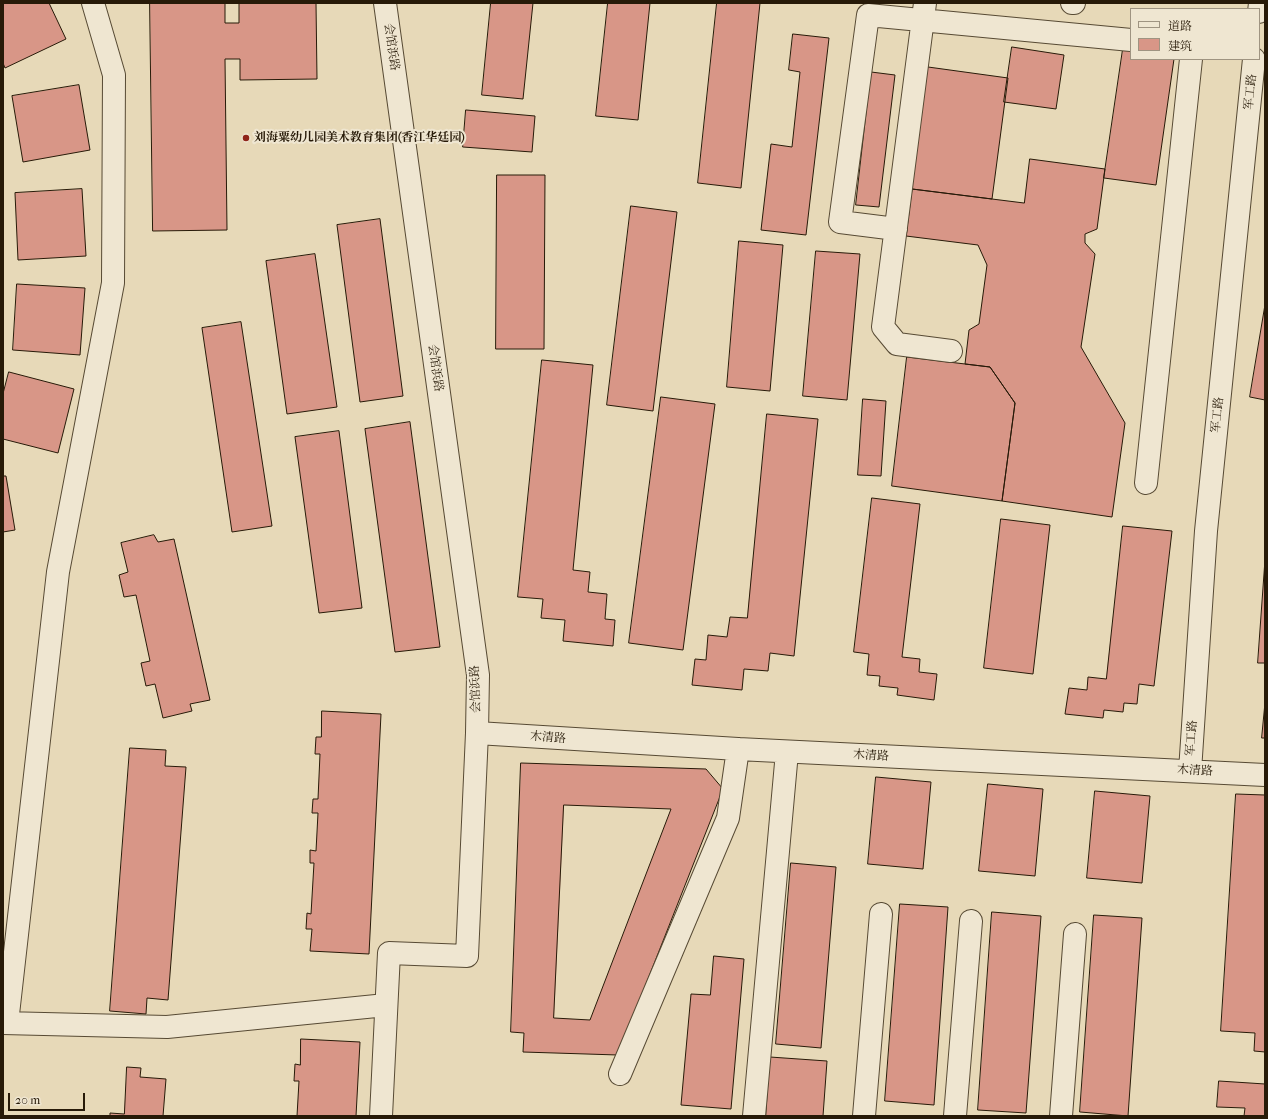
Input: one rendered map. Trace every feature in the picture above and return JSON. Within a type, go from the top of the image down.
[{"type":"street","points":[[93,3],[114,75],[113,283],[58,572],[5,1023],[167,1028],[386,1005],[380,1116]]},
{"type":"street","name":"会馆浜路","points":[[385,3],[478,675],[477,733],[467,956],[389,953],[386,1005]]},
{"type":"street","points":[[924,12],[883,327],[897,344],[951,351]]},
{"type":"street","points":[[896,229],[840,222],[868,15],[924,12],[1130,40]]},
{"type":"street","points":[[1146,483],[1191,60]]},
{"type":"street","name":"军工路","points":[[1190,771],[1206,531],[1254,60]]},
{"type":"street","name":"木清路","points":[[477,733],[787,752],[1265,775]]},
{"type":"street","points":[[620,1074],[728,818],[738,749]]},
{"type":"street","points":[[754,1116],[787,752]]},
{"type":"street","points":[[864,1116],[881,914]]},
{"type":"street","points":[[955,1116],[971,921]]},
{"type":"street","points":[[1061,1116],[1075,934]]},
{"type":"building","points":[[3,3],[49,3],[66,39],[5,68],[3,63]]},
{"type":"building","points":[[150,3],[225,3],[225,23],[239,23],[239,3],[316,3],[317,79],[240,80],[240,59],[225,59],[227,230],[153,231]]},
{"type":"building","points":[[491,3],[533,3],[523,99],[482,95]]},
{"type":"building","points":[[608,3],[650,3],[638,120],[596,116]]},
{"type":"building","points":[[717,3],[760,3],[741,188],[698,183]]},
{"type":"building","points":[[793,34],[829,38],[806,235],[761,230],[771,144],[792,147],[800,72],[789,70]]},
{"type":"building","points":[[1012,47],[1064,55],[1056,109],[1004,102]]},
{"type":"building","points":[[1123,49],[1130,50],[1130,60],[1174,60],[1156,185],[1104,178]]},
{"type":"building","points":[[928,67],[1008,78],[992,199],[912,189]]},
{"type":"building","points":[[871,72],[895,75],[879,207],[856,205]]},
{"type":"building","points":[[79,85],[90,150],[23,162],[12,96]]},
{"type":"building","points":[[466,110],[535,116],[532,152],[463,147]]},
{"type":"building","points":[[1030,159],[1105,169],[1097,229],[1085,234],[1085,243],[1095,254],[1081,347],[1125,423],[1112,517],[1002,501],[1015,403],[990,367],[965,364],[969,330],[979,324],[987,265],[978,245],[906,236],[912,189],[1024,203]]},
{"type":"building","points":[[497,175],[545,175],[544,349],[496,349]]},
{"type":"building","points":[[82,189],[86,256],[18,260],[15,193]]},
{"type":"building","points":[[631,206],[677,212],[653,411],[607,405]]},
{"type":"building","points":[[380,219],[403,396],[360,402],[337,225]]},
{"type":"building","points":[[739,241],[783,245],[770,391],[727,387]]},
{"type":"building","points":[[816,251],[860,254],[847,400],[803,396]]},
{"type":"building","points":[[315,254],[337,407],[287,414],[266,261]]},
{"type":"building","points":[[17,284],[85,288],[80,355],[13,350]]},
{"type":"building","points":[[1265,305],[1265,400],[1250,397]]},
{"type":"building","points":[[241,322],[272,526],[232,532],[202,328]]},
{"type":"building","points":[[907,357],[990,367],[1015,403],[1002,501],[892,486]]},
{"type":"building","points":[[542,360],[593,365],[573,570],[590,572],[588,592],[607,594],[605,619],[615,620],[613,646],[563,641],[565,620],[541,618],[543,599],[518,597]]},
{"type":"building","points":[[9,372],[74,389],[58,453],[3,439],[3,394]]},
{"type":"building","points":[[661,397],[715,404],[683,650],[629,643]]},
{"type":"building","points":[[863,399],[886,401],[881,476],[858,475]]},
{"type":"building","points":[[767,414],[818,419],[794,656],[770,653],[768,671],[744,669],[742,690],[692,685],[695,659],[706,660],[708,635],[727,637],[730,617],[747,618]]},
{"type":"building","points":[[410,422],[440,647],[395,652],[365,429]]},
{"type":"building","points":[[339,431],[362,608],[319,613],[295,437]]},
{"type":"building","points":[[3,476],[6,476],[15,530],[3,532]]},
{"type":"building","points":[[872,498],[920,504],[902,657],[920,659],[919,672],[937,674],[934,700],[897,695],[898,688],[879,686],[880,676],[867,675],[869,654],[854,652]]},
{"type":"building","points":[[1001,519],[1050,525],[1033,674],[984,668]]},
{"type":"building","points":[[1123,526],[1172,531],[1154,686],[1139,684],[1137,704],[1124,703],[1123,712],[1104,710],[1103,718],[1065,714],[1069,688],[1087,690],[1088,677],[1106,679]]},
{"type":"building","points":[[154,535],[158,542],[174,539],[210,700],[190,704],[192,711],[163,718],[155,684],[146,686],[141,663],[150,661],[136,595],[124,597],[119,575],[128,572],[121,543]]},
{"type":"building","points":[[1265,560],[1265,663],[1258,663]]},
{"type":"building","points":[[1265,703],[1265,738],[1262,738]]},
{"type":"building","points":[[322,711],[381,714],[369,954],[310,951],[312,929],[306,929],[307,913],[311,914],[314,863],[310,863],[310,850],[316,851],[318,813],[312,813],[313,799],[318,799],[320,754],[315,754],[316,737],[321,737]]},
{"type":"building","points":[[130,748],[166,750],[165,766],[186,767],[168,1000],[147,998],[146,1014],[110,1011]]},
{"type":"building","points":[[521,763],[706,769],[723,789],[618,1055],[523,1052],[524,1033],[511,1032]],"holes":[[[564,805],[671,809],[590,1020],[554,1018]]]},
{"type":"building","points":[[876,777],[931,782],[923,869],[868,864]]},
{"type":"building","points":[[988,784],[1043,789],[1035,876],[979,871]]},
{"type":"building","points":[[1095,791],[1150,796],[1142,883],[1087,878]]},
{"type":"building","points":[[1236,794],[1265,795],[1265,1052],[1254,1051],[1255,1033],[1221,1031]]},
{"type":"building","points":[[791,863],[836,867],[821,1048],[776,1044]]},
{"type":"building","points":[[900,904],[948,907],[934,1105],[885,1101]]},
{"type":"building","points":[[992,912],[1041,916],[1026,1113],[978,1110]]},
{"type":"building","points":[[1094,915],[1142,918],[1128,1116],[1080,1112]]},
{"type":"building","points":[[714,956],[744,959],[731,1109],[681,1105],[691,994],[710,995]]},
{"type":"building","points":[[301,1039],[360,1042],[356,1116],[297,1116],[299,1081],[294,1081],[295,1064],[300,1065]]},
{"type":"building","points":[[770,1057],[827,1061],[823,1116],[766,1116]]},
{"type":"building","points":[[127,1067],[141,1068],[140,1077],[166,1079],[163,1116],[110,1116],[110,1113],[124,1114]]},
{"type":"building","points":[[1219,1081],[1265,1084],[1265,1116],[1244,1116],[1245,1108],[1217,1107]]},
{"type":"place","name":"刘海粟幼儿园美术教育集团(香江华廷园)","points":[[246,138]]}]
